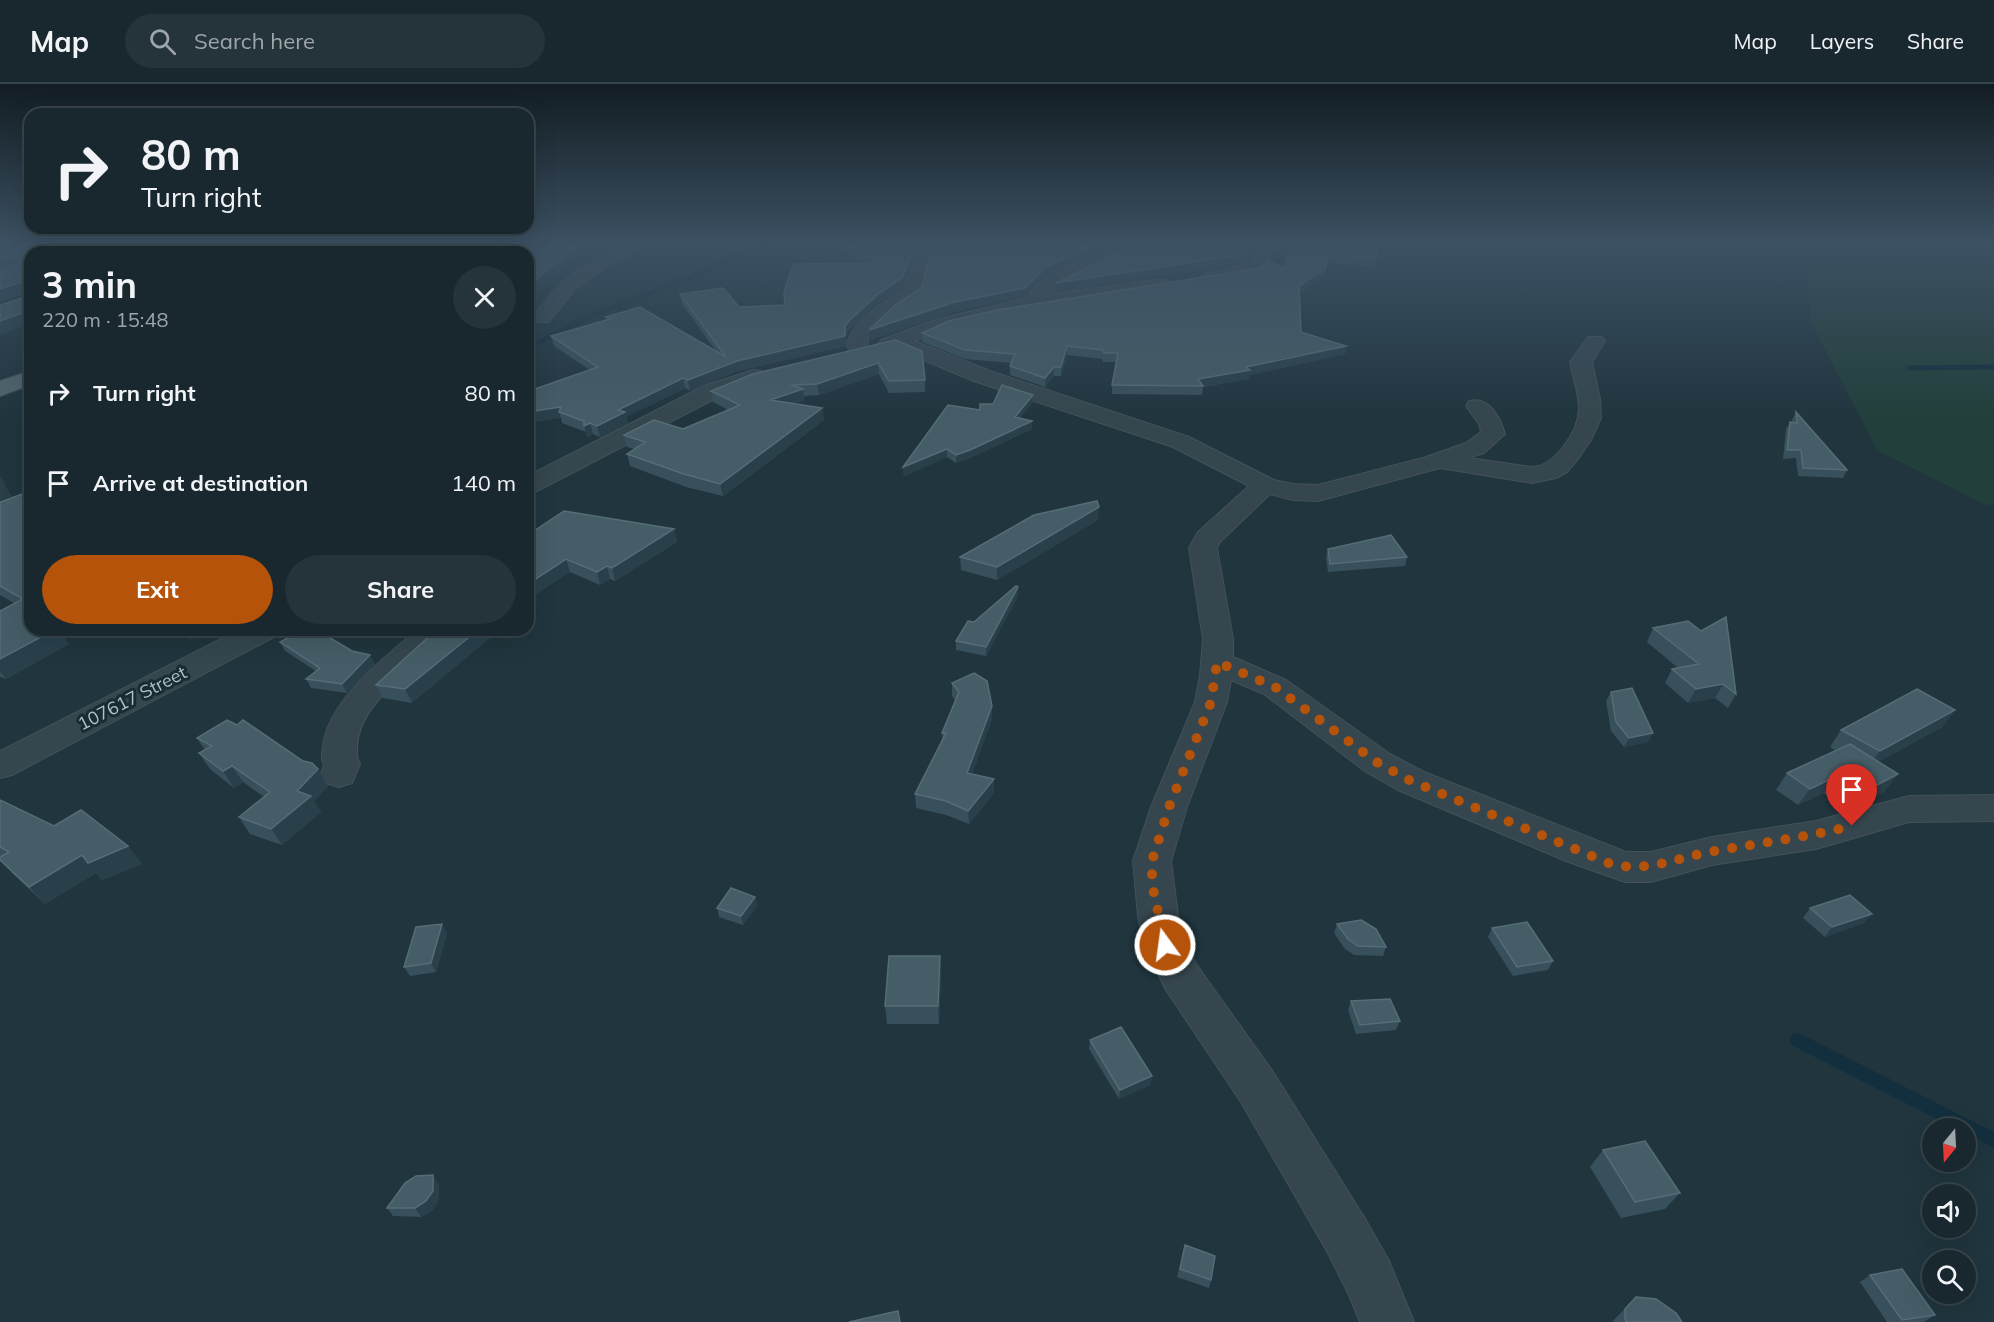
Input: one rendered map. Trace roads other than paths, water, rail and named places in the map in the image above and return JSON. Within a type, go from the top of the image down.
[{"type":"main road","points":[[0,389],[24,379]]},
{"type":"street","points":[[542,318],[555,302]]},
{"type":"street","points":[[860,351],[857,346],[858,336],[898,302]]},
{"type":"street","points":[[839,356],[898,342],[942,324],[1040,302]]},
{"type":"street","points":[[1438,461],[1532,475],[1546,474],[1562,464],[1589,421],[1590,397],[1581,362],[1594,341]]},
{"type":"street","points":[[898,342],[982,375],[1181,442],[1265,485],[1293,492],[1318,493],[1438,461],[1475,448],[1493,434],[1490,423],[1477,406]]},
{"type":"street","points":[[534,483],[712,391],[770,372]]},
{"type":"street","points":[[1265,485],[1208,538],[1203,549],[1218,639],[1217,662],[1211,702],[1169,807],[1152,861],[1154,895],[1165,945],[1181,977],[1257,1087],[1346,1235],[1370,1280],[1387,1322]]},
{"type":"street","name":"107617 Street","points":[[0,766],[251,636]]},
{"type":"street","points":[[339,774],[342,764],[339,760],[341,731],[346,723],[373,685],[428,636]]},
{"type":"street","points":[[1217,662],[1275,687],[1378,763],[1411,781],[1589,855],[1625,867],[1651,867],[1712,851],[1816,835],[1909,809],[1994,808]]},
{"type":"waterway","points":[[534,345],[589,317],[628,302]]},
{"type":"waterway","points":[[1909,368],[1994,367]]},
{"type":"waterway","points":[[1797,1040],[1994,1140]]}]
